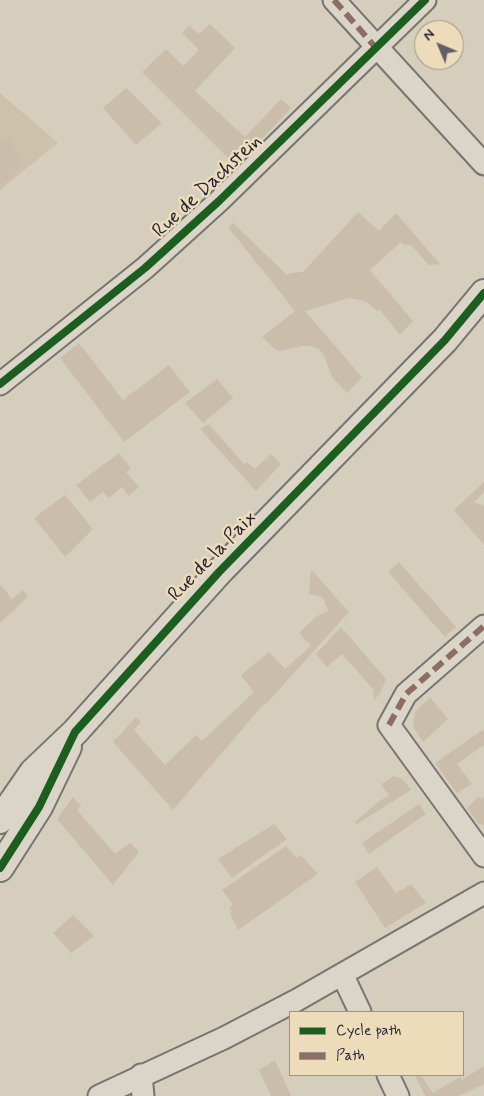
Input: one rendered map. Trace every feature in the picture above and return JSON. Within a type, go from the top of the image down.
[{"type":"street","points":[[334,0],[484,164]]},
{"type":"street","name":"Rue de Dachstein","points":[[0,384],[145,268],[219,201],[425,0]]},
{"type":"street","name":"Rue de la Paix","points":[[0,820],[34,772],[75,732],[219,572],[445,340],[484,293]]},
{"type":"street","points":[[484,626],[406,694],[389,725],[484,856]]},
{"type":"street","name":"Rue de la Paix","points":[[0,868],[39,807],[75,732]]},
{"type":"street","points":[[99,1096],[141,1074],[224,1038],[343,976],[484,893]]},
{"type":"street","points":[[343,976],[360,1011]]},
{"type":"street","points":[[141,1074],[143,1096]]},
{"type":"street","points":[[388,1076],[398,1096]]},
{"type":"shaded area","points":[[210,24],[235,48],[195,91],[245,137],[281,99],[291,108],[236,166],[142,72],[166,49],[183,66],[199,50],[182,33],[189,26],[199,34]]},
{"type":"shaded area","points":[[126,88],[162,123],[136,145],[103,108]]},
{"type":"shaded area","points":[[0,93],[58,143],[0,190]]},
{"type":"shaded area","points":[[8,136],[24,165],[0,185],[0,145]]},
{"type":"shaded area","points":[[358,212],[379,231],[396,213],[440,264],[429,265],[411,245],[404,245],[401,242],[370,270],[413,321],[400,335],[380,310],[377,311],[365,301],[349,298],[305,311],[362,377],[347,393],[332,377],[324,356],[319,349],[311,346],[301,346],[281,351],[275,349],[262,337],[295,311],[228,227],[233,223],[287,275],[303,272]]},
{"type":"shaded area","points":[[79,343],[123,400],[169,365],[190,392],[124,442],[60,358]]},
{"type":"shaded area","points":[[217,379],[233,398],[203,423],[185,403]]},
{"type":"shaded area","points":[[209,424],[244,464],[247,462],[255,469],[271,454],[281,464],[256,491],[200,429]]},
{"type":"shaded area","points":[[119,453],[131,468],[126,472],[139,487],[129,496],[122,487],[109,498],[103,492],[90,502],[76,485]]},
{"type":"shaded area","points":[[484,482],[484,492],[474,502],[484,506],[484,545],[454,510]]},
{"type":"shaded area","points":[[65,495],[93,529],[65,557],[34,518]]},
{"type":"shaded area","points":[[399,562],[456,627],[445,637],[388,572]]},
{"type":"shaded area","points":[[311,569],[349,612],[267,703],[264,704],[173,810],[113,742],[136,717],[141,722],[134,730],[165,765],[196,735],[202,741],[254,692],[241,675],[269,652],[285,669],[311,646],[299,633],[317,616],[328,611],[323,597],[309,594]]},
{"type":"shaded area","points":[[0,584],[12,599],[23,590],[28,597],[0,623]]},
{"type":"shaded area","points":[[341,627],[386,679],[380,694],[374,700],[373,689],[342,654],[327,667],[316,654]]},
{"type":"shaded area","points":[[430,697],[448,719],[423,742],[413,727],[415,712]]},
{"type":"shaded area","points":[[484,729],[484,745],[457,764],[472,784],[457,793],[435,763]]},
{"type":"shaded area","points":[[394,776],[403,779],[411,790],[357,824],[355,822],[379,801],[389,796],[381,784]]},
{"type":"shaded area","points":[[479,796],[481,799],[484,797],[484,825],[478,824],[467,808]]},
{"type":"shaded area","points":[[73,797],[81,806],[77,810],[115,854],[130,843],[139,852],[113,885],[57,819]]},
{"type":"shaded area","points":[[419,804],[426,814],[369,854],[362,843]]},
{"type":"shaded area","points":[[274,824],[287,839],[232,878],[218,859]]},
{"type":"shaded area","points":[[286,846],[297,858],[301,855],[318,874],[238,930],[230,914],[232,912],[229,908],[233,905],[222,890]]},
{"type":"shaded area","points":[[377,867],[396,893],[411,884],[426,903],[385,928],[355,882]]},
{"type":"shaded area","points":[[73,915],[94,936],[71,953],[53,933]]},
{"type":"shaded area","points":[[275,1060],[291,1096],[271,1096],[259,1070]]},
{"type":"shaded area","points":[[484,1066],[484,1084],[459,1096],[425,1096],[415,1076],[422,1076],[433,1093],[460,1077],[462,1080]]},
{"type":"marked path","points":[[334,0],[376,48]]},
{"type":"marked path","points":[[389,725],[406,694],[484,626]]},
{"type":"cycle path","points":[[0,384],[145,268],[219,201],[425,0]]},
{"type":"cycle path","points":[[0,868],[39,807],[75,732],[219,572],[445,340],[484,293]]}]
